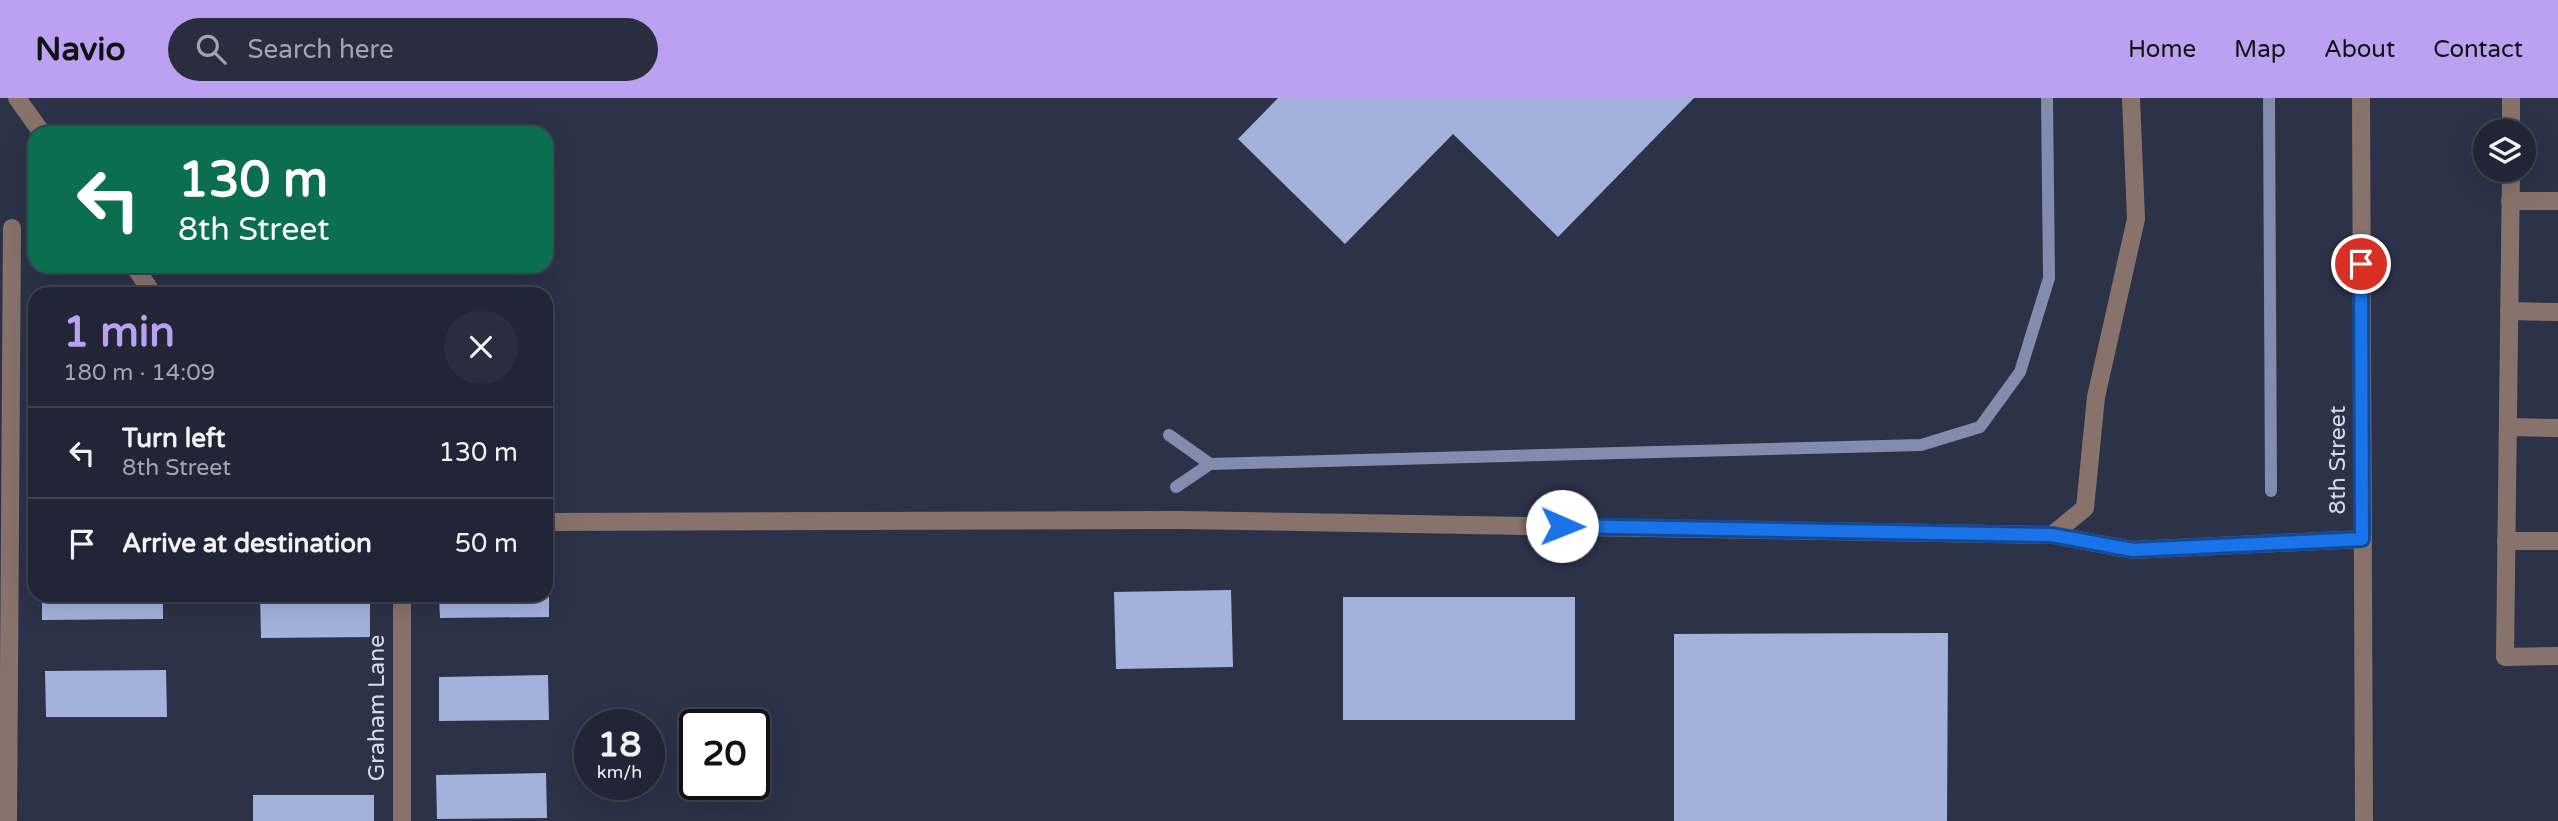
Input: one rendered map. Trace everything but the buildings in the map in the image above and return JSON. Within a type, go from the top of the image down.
[{"type":"street","points":[[17,98],[37,126]]},
{"type":"street","points":[[2052,535],[2085,508],[2096,397],[2136,219],[2131,98]]},
{"type":"street","name":"8th Street","points":[[2361,98],[2364,821]]},
{"type":"street","points":[[2511,98],[2511,119]]},
{"type":"street","points":[[2511,182],[2505,657],[2558,656]]},
{"type":"street","points":[[2510,201],[2558,201]]},
{"type":"street","points":[[8,821],[12,229]]},
{"type":"street","points":[[2509,311],[2558,312]]},
{"type":"street","points":[[2508,427],[2558,428]]},
{"type":"street","points":[[553,522],[1181,520],[2052,535],[2133,550],[2362,539]]},
{"type":"street","points":[[2506,541],[2558,541]]},
{"type":"street","name":"Graham Lane","points":[[401,602],[402,821]]},
{"type":"waterway","points":[[1169,435],[1210,464],[1921,445],[1980,427],[2020,372],[2049,278],[2047,98]]},
{"type":"waterway","points":[[2269,98],[2271,491]]},
{"type":"waterway","points":[[1176,487],[1210,464]]},
{"type":"route","points":[[1562,526],[2052,535],[2133,550],[2362,539],[2361,264]]}]
